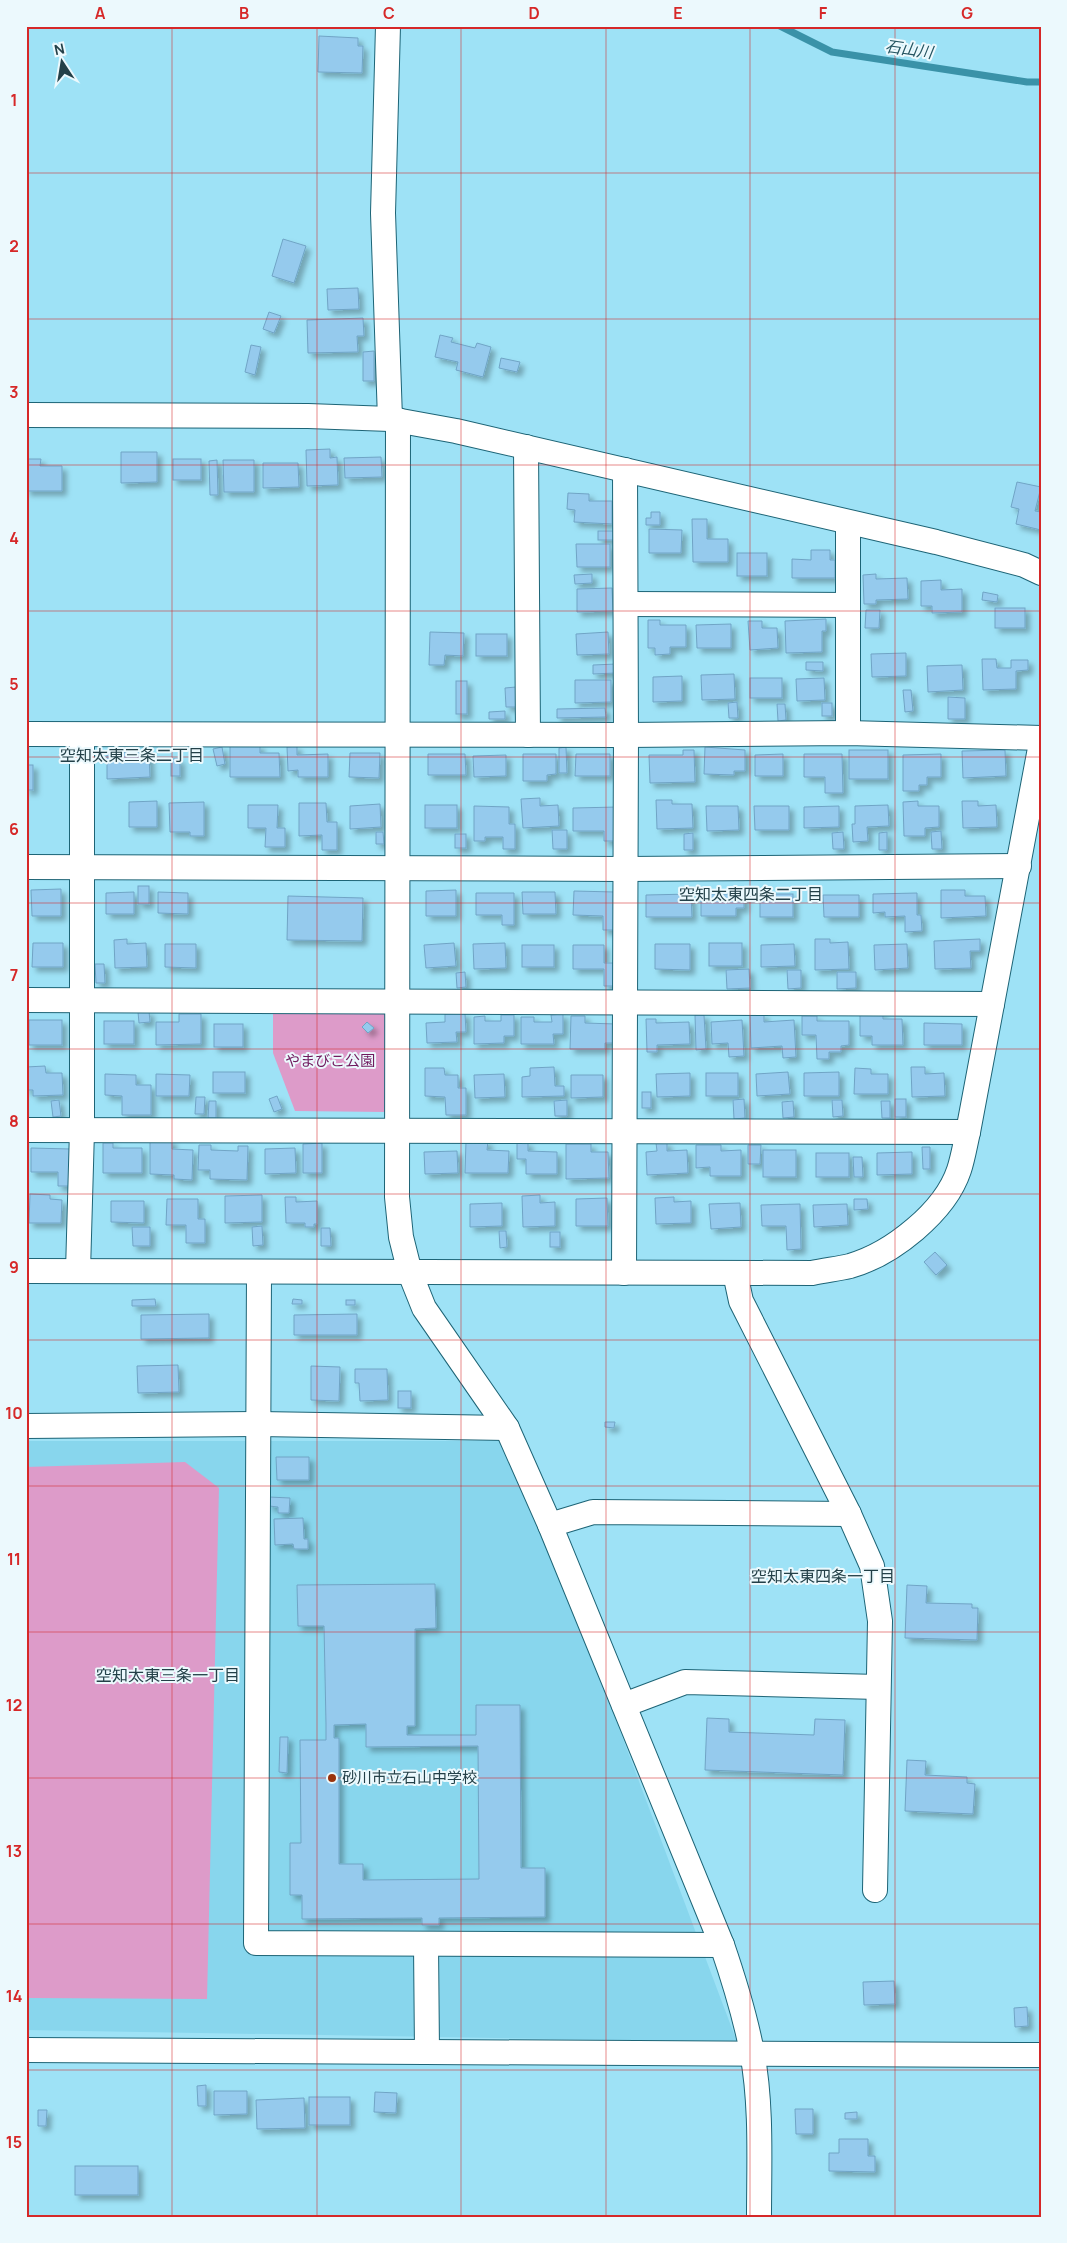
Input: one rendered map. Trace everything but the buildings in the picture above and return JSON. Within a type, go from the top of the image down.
[{"type":"street","points":[[388,26],[383,213],[394,420],[398,735],[397,1196],[401,1237],[410,1273],[424,1308],[507,1428],[550,1525],[722,1945],[738,1992],[752,2054],[759,2116],[759,2217]]},
{"type":"street","points":[[26,415],[308,416],[394,420],[526,447],[936,542],[1024,565],[1041,572]]},
{"type":"street","points":[[526,447],[528,735]]},
{"type":"street","points":[[624,1273],[626,1002],[625,470]]},
{"type":"street","points":[[848,522],[848,733]]},
{"type":"street","points":[[626,604],[848,605]]},
{"type":"street","points":[[26,734],[626,735],[848,733],[1041,738]]},
{"type":"street","points":[[78,1271],[82,1130],[82,735]]},
{"type":"street","points":[[26,1271],[812,1273],[851,1266],[889,1249],[919,1227],[943,1198],[958,1171],[968,1132],[1041,743]]},
{"type":"street","points":[[26,867],[626,869],[1019,866]]},
{"type":"street","points":[[26,1000],[992,1004]]},
{"type":"street","points":[[26,1130],[398,1129],[625,1132],[968,1132]]},
{"type":"street","points":[[259,1272],[256,1943],[722,1945]]},
{"type":"street","points":[[736,1273],[741,1301],[849,1514],[872,1566],[880,1621],[875,1890]]},
{"type":"street","points":[[26,1426],[259,1424],[507,1428]]},
{"type":"street","points":[[550,1525],[593,1512],[849,1514]]},
{"type":"street","points":[[624,1705],[685,1682],[878,1687]]},
{"type":"street","points":[[426,1944],[427,2052]]},
{"type":"street","points":[[26,2050],[1041,2055]]},
{"type":"shaded area","name":"砂川市立石山中学校","points":[[26,1441],[503,1441],[543,1526],[737,2042],[26,2030]]},
{"type":"green space","name":"やまびこ公園","points":[[273,1010],[387,1011],[386,1112],[295,1111],[273,1053]]},
{"type":"green space","points":[[185,1462],[219,1488],[207,1999],[26,1998],[26,1467]]},
{"type":"waterway","name":"石山川","points":[[780,26],[832,52],[1027,82],[1041,82]]},
{"type":"place","name":"砂川市立石山中学校","points":[[332,1778]]},
{"type":"district","name":"空知太東三条二丁目","points":[[132,755]]},
{"type":"district","name":"空知太東四条二丁目","points":[[751,894]]},
{"type":"district","name":"空知太東四条一丁目","points":[[823,1576]]},
{"type":"district","name":"空知太東三条一丁目","points":[[168,1675]]}]
